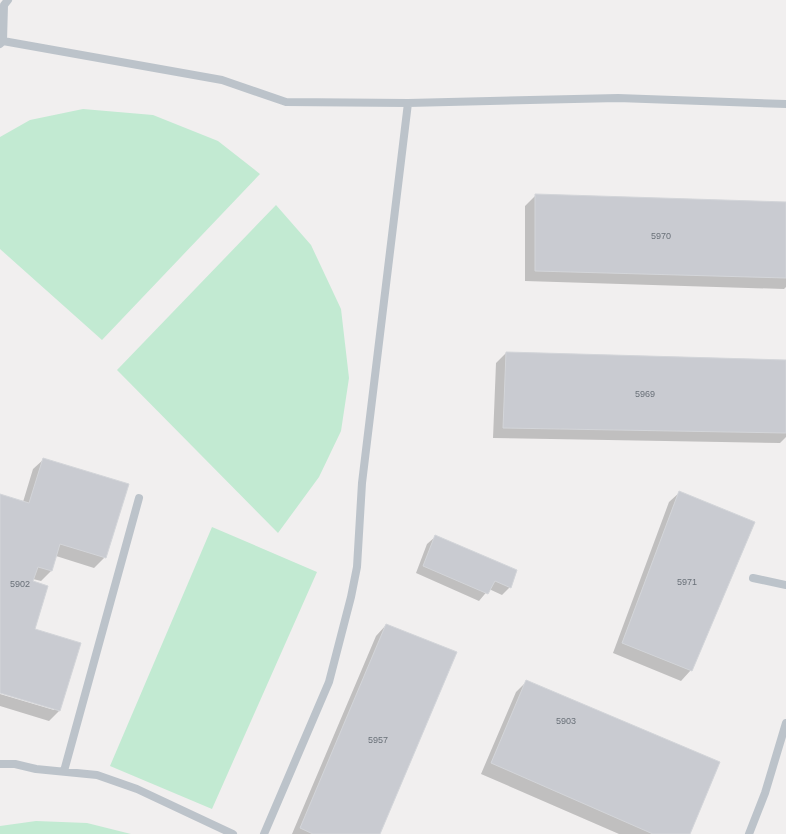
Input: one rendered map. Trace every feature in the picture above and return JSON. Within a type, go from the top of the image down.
[{"type":"lane","points":[[8,0],[4,4],[1,42],[222,80],[286,102],[408,103],[618,98],[786,104]]},
{"type":"lane","points":[[264,834],[329,682],[356,574],[362,483],[408,103]]},
{"type":"lane","points":[[64,771],[139,498]]},
{"type":"lane","points":[[753,578],[786,586]]},
{"type":"lane","points":[[749,834],[765,793],[786,723]]},
{"type":"lane","points":[[0,764],[15,764],[36,769],[97,775],[137,789],[233,834]]},
{"type":"green space","points":[[83,109],[153,115],[218,141],[260,174],[102,340],[0,249],[0,137],[30,120]]},
{"type":"green space","points":[[276,205],[311,245],[341,309],[349,378],[341,431],[319,477],[278,533],[117,370]]},
{"type":"green space","points":[[212,527],[317,572],[212,809],[110,766]]},
{"type":"green space","points":[[36,821],[87,823],[131,834],[0,834],[0,826]]},
{"type":"building","points":[[535,194],[786,202],[786,278],[535,271]]},
{"type":"building","points":[[506,352],[786,360],[786,433],[503,428]]},
{"type":"building","points":[[43,458],[129,484],[106,558],[60,544],[52,571],[38,567],[33,581],[48,586],[35,629],[81,643],[60,711],[0,693],[0,494],[29,503]]},
{"type":"building","points":[[679,491],[755,522],[692,671],[622,643]]},
{"type":"building","points":[[435,535],[517,570],[511,588],[495,581],[488,594],[423,566]]},
{"type":"building","points":[[386,624],[457,652],[380,834],[313,834],[300,828]]},
{"type":"building","points":[[526,680],[720,762],[690,834],[653,834],[491,763]]}]
